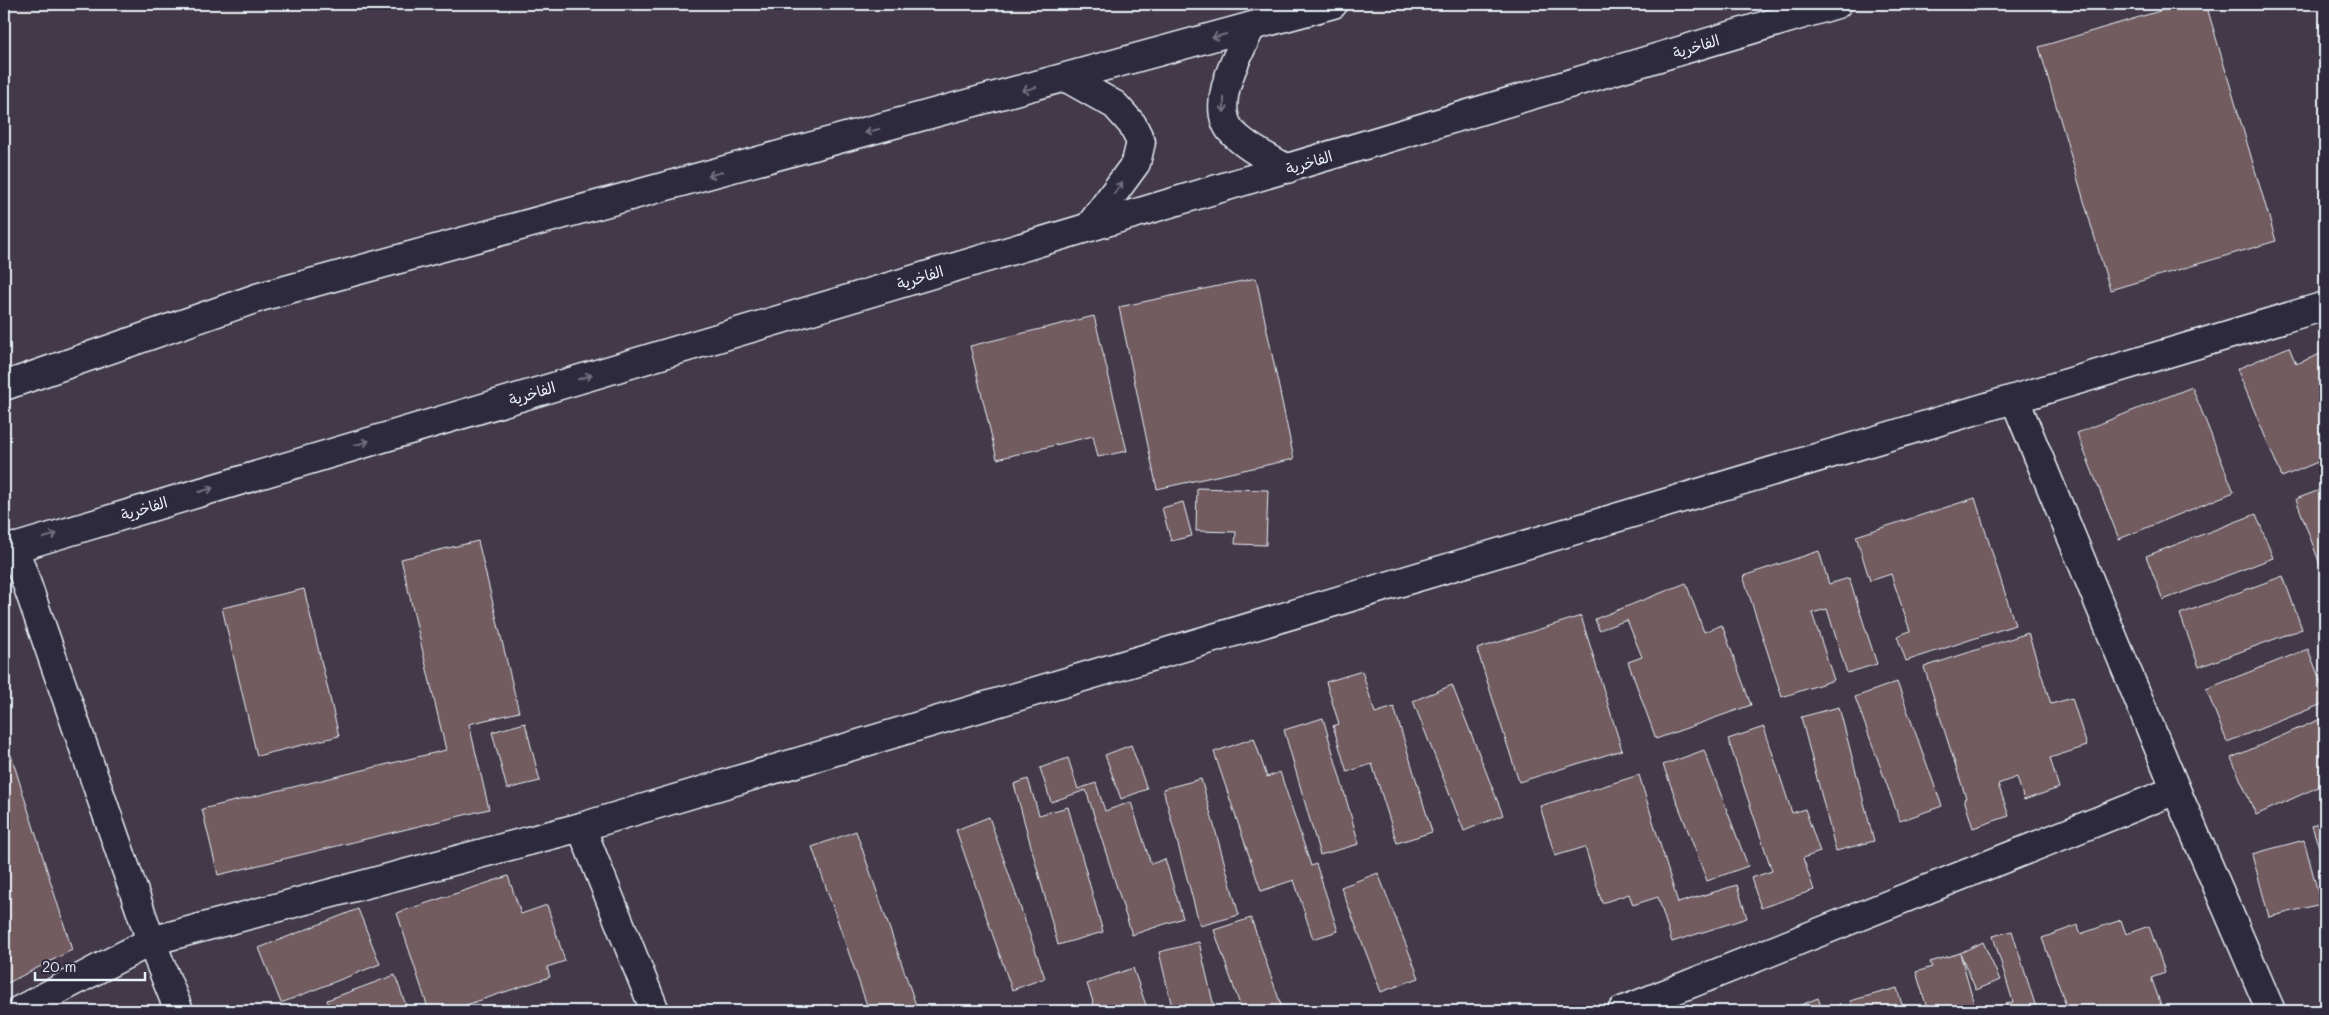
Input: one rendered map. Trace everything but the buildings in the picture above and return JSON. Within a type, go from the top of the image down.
[{"type":"street","points":[[4,386],[260,297],[1333,4]]},
{"type":"street","name":"الفاخرية","points":[[9,549],[1837,4]]},
{"type":"street","points":[[1251,27],[1231,72],[1225,92],[1223,103],[1225,118],[1231,131],[1246,144],[1287,169]]},
{"type":"street","points":[[1067,78],[1115,105],[1132,124],[1141,142],[1136,163],[1089,227]]},
{"type":"street","points":[[18,1011],[151,941],[581,827],[2325,306]]},
{"type":"street","points":[[2015,400],[2176,790],[2271,1011]]},
{"type":"street","points":[[9,549],[151,941],[179,1011]]},
{"type":"street","points":[[1622,1011],[2176,790]]},
{"type":"street","points":[[581,827],[655,1011]]}]
